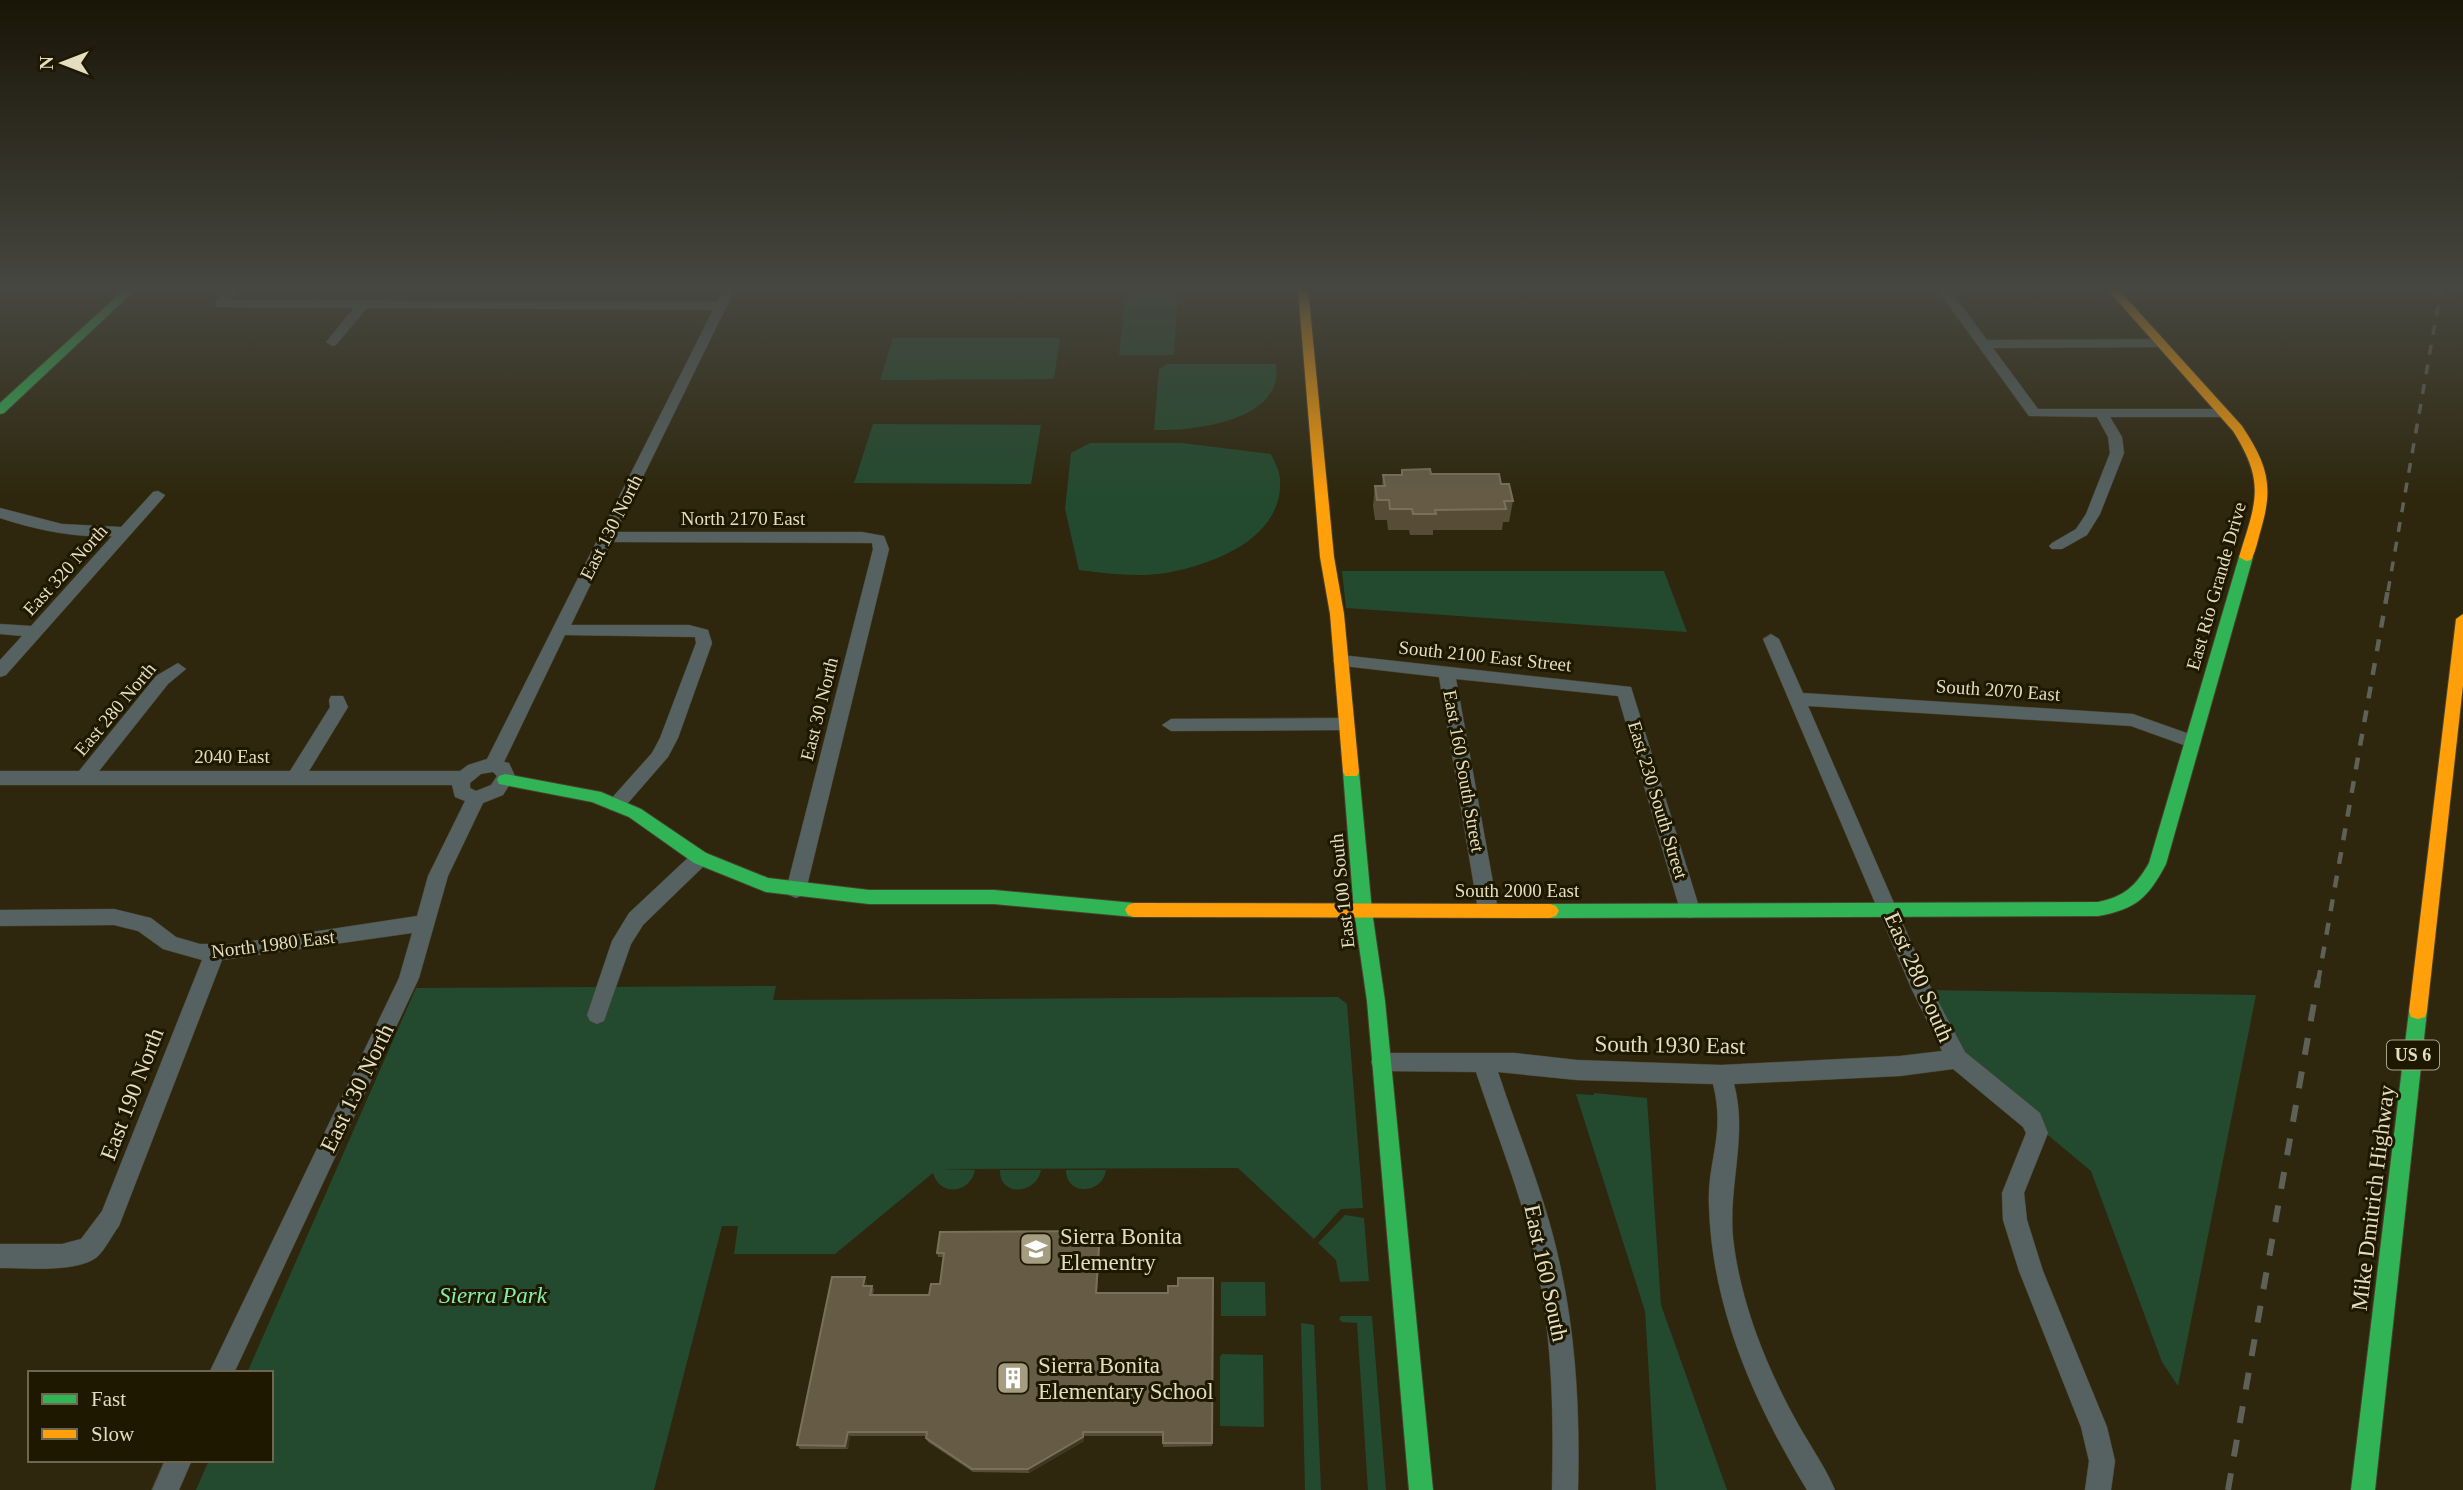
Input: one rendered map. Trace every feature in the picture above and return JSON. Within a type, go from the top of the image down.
[{"type":"main road","points":[[0,410],[56,359]]},
{"type":"main road","name":"East 100 South","points":[[1309,359],[1327,556],[1337,614],[1363,911],[1382,1062],[1421,1490]]},
{"type":"main road","name":"East Rio Grande Drive","points":[[2140,897],[2157,864],[2265,492],[2262,472],[2254,450],[2175,359]]},
{"type":"main road","name":"Mike Dmitrich Highway","points":[[2363,1490],[2463,619]]},
{"type":"main road","name":"South 2000 East","points":[[505,780],[566,789],[616,805],[635,813],[700,858],[766,885],[796,890],[893,897],[994,897],[1123,910],[1363,911],[2098,909],[2124,904],[2140,897]]},
{"type":"street","name":"East 130 North","points":[[493,765],[695,359]]},
{"type":"street","points":[[1994,359],[2034,413],[2224,413]]},
{"type":"street","points":[[2057,546],[2074,539],[2082,532],[2093,513],[2117,453],[2115,437],[2101,413]]},
{"type":"street","name":"East 320 North","points":[[0,671],[158,495]]},
{"type":"street","points":[[0,513],[47,528],[70,532],[126,531]]},
{"type":"street","name":"North 2170 East","points":[[606,537],[862,537],[879,540]]},
{"type":"street","name":"East 30 North","points":[[796,890],[881,549],[879,540]]},
{"type":"street","points":[[0,629],[36,632]]},
{"type":"street","points":[[559,630],[689,629],[702,634],[704,643],[669,738],[651,767],[616,805]]},
{"type":"street","name":"East 280 South","points":[[1771,639],[1922,990],[1957,1059],[2032,1121],[2037,1133],[2013,1193],[2015,1220],[2031,1271],[2094,1427],[2102,1461],[2098,1490]]},
{"type":"street","name":"South 2100 East Street","points":[[1341,661],[1625,691]]},
{"type":"street","name":"East 280 North","points":[[84,778],[162,680],[178,669]]},
{"type":"street","name":"East 160 South Street","points":[[1447,673],[1488,910]]},
{"type":"street","name":"East 230 South Street","points":[[1625,691],[1690,910]]},
{"type":"street","points":[[296,777],[339,706],[337,699]]},
{"type":"street","name":"South 2070 East","points":[[1798,699],[2133,720],[2192,742]]},
{"type":"street","points":[[1171,725],[1345,724]]},
{"type":"street","points":[[493,765],[506,771],[505,780],[497,790],[476,798],[461,792],[464,778],[480,767],[493,765]]},
{"type":"street","name":"2040 East","points":[[0,778],[464,778]]},
{"type":"street","name":"East 130 North","points":[[222,1371],[409,978],[438,876],[476,798]]},
{"type":"street","points":[[597,1015],[622,941],[636,919],[700,858]]},
{"type":"street","name":"North 1980 East","points":[[0,918],[114,917],[144,924],[170,943],[200,953],[233,953],[426,923]]},
{"type":"street","name":"East 190 North","points":[[0,1256],[62,1256],[88,1249],[111,1219],[215,953]]},
{"type":"street","name":"South 1930 East","points":[[1382,1062],[1484,1063],[1651,1074],[1721,1074],[1886,1067],[1957,1059]]},
{"type":"street","name":"East 160 South","points":[[1484,1063],[1524,1175],[1552,1282],[1567,1410],[1565,1490]]},
{"type":"street","points":[[1721,1074],[1730,1105],[1730,1131],[1720,1201],[1726,1264],[1734,1299],[1744,1335],[1773,1402],[1822,1490]]},
{"type":"street","points":[[165,1490],[178,1462]]},
{"type":"green space","points":[[887,359],[1057,359],[1054,379],[880,380]]},
{"type":"green space","points":[[1168,364],[1276,364],[1275,383],[1266,398],[1252,410],[1233,419],[1213,425],[1154,430],[1159,369]]},
{"type":"green space","points":[[873,424],[1041,425],[1031,484],[854,483]]},
{"type":"green space","points":[[1090,443],[1182,443],[1271,454],[1280,476],[1278,499],[1271,516],[1260,531],[1245,544],[1208,562],[1148,575],[1079,570],[1065,509],[1071,453]]},
{"type":"green space","points":[[1342,571],[1664,571],[1687,632],[1346,608]]},
{"type":"green space","name":"Sierra Park","points":[[776,986],[773,1000],[1338,997],[1347,1004],[1363,1208],[1341,1209],[1314,1239],[1238,1168],[939,1169],[975,1170],[967,1184],[955,1190],[942,1186],[933,1173],[835,1254],[734,1254],[738,1226],[722,1226],[654,1490],[196,1490],[208,1462],[273,1462],[273,1371],[248,1371],[416,988]]},
{"type":"green space","points":[[1922,990],[2256,995],[2178,1386],[2162,1362],[2091,1171],[1957,1059]]},
{"type":"green space","points":[[1576,1094],[1647,1098],[1661,1305],[1727,1490],[1656,1490],[1645,1311]]},
{"type":"green space","points":[[1000,1170],[1041,1170],[1033,1184],[1019,1190],[1005,1185]]},
{"type":"green space","points":[[1066,1170],[1106,1170],[1098,1184],[1085,1189],[1072,1185]]},
{"type":"green space","points":[[1345,1215],[1364,1218],[1369,1281],[1340,1282],[1336,1260],[1318,1243]]},
{"type":"green space","points":[[1221,1282],[1265,1282],[1266,1316],[1221,1316]]},
{"type":"green space","points":[[1341,1316],[1372,1316],[1386,1490],[1368,1490],[1357,1323],[1342,1322],[1339,1319]]},
{"type":"green space","points":[[1301,1323],[1314,1325],[1321,1490],[1305,1490]]},
{"type":"green space","points":[[1222,1354],[1263,1355],[1264,1427],[1220,1426]]},
{"type":"building","points":[[1430,469],[1431,474],[1499,474],[1501,484],[1509,484],[1513,501],[1504,501],[1506,509],[1435,510],[1436,514],[1413,514],[1412,509],[1390,509],[1389,500],[1377,500],[1375,486],[1385,486],[1383,475],[1402,475],[1402,470]]},
{"type":"building","name":"Sierra Bonita Elementary School","points":[[1100,1231],[1096,1293],[1168,1293],[1168,1286],[1178,1286],[1178,1278],[1213,1278],[1212,1443],[1163,1443],[1163,1432],[1083,1432],[1083,1437],[1028,1469],[972,1469],[926,1438],[927,1432],[848,1432],[845,1446],[797,1445],[832,1277],[865,1277],[863,1286],[872,1286],[870,1295],[929,1295],[931,1284],[940,1284],[944,1253],[937,1253],[940,1232]]},
{"type":"railway","points":[[2388,591],[2429,359]]},
{"type":"railway","points":[[2318,982],[2388,589]]},
{"type":"railway","points":[[2228,1490],[2318,980]]},
{"type":"traffic: fast","points":[[0,410],[56,359]]},
{"type":"traffic: fast","points":[[1550,911],[2098,909],[2128,900],[2141,890],[2157,864],[2246,557]]},
{"type":"traffic: fast","points":[[1351,772],[1363,911],[1376,1001],[1421,1490]]},
{"type":"traffic: fast","points":[[505,780],[595,796],[635,813],[700,858],[766,885],[869,897],[994,897],[1134,910]]},
{"type":"traffic: fast","points":[[2363,1490],[2418,1011]]},
{"type":"traffic: slow","points":[[1309,359],[1327,557],[1337,614],[1351,772]]},
{"type":"traffic: slow","points":[[2175,359],[2238,429],[2258,464],[2263,491],[2246,557]]},
{"type":"traffic: slow","points":[[2418,1011],[2463,619]]},
{"type":"traffic: slow","points":[[1134,910],[1550,911]]},
{"type":"place","name":"Sierra Bonita Elementry","points":[[1036,1249]]},
{"type":"place","name":"Sierra Bonita Elementary School","points":[[1013,1378]]}]
